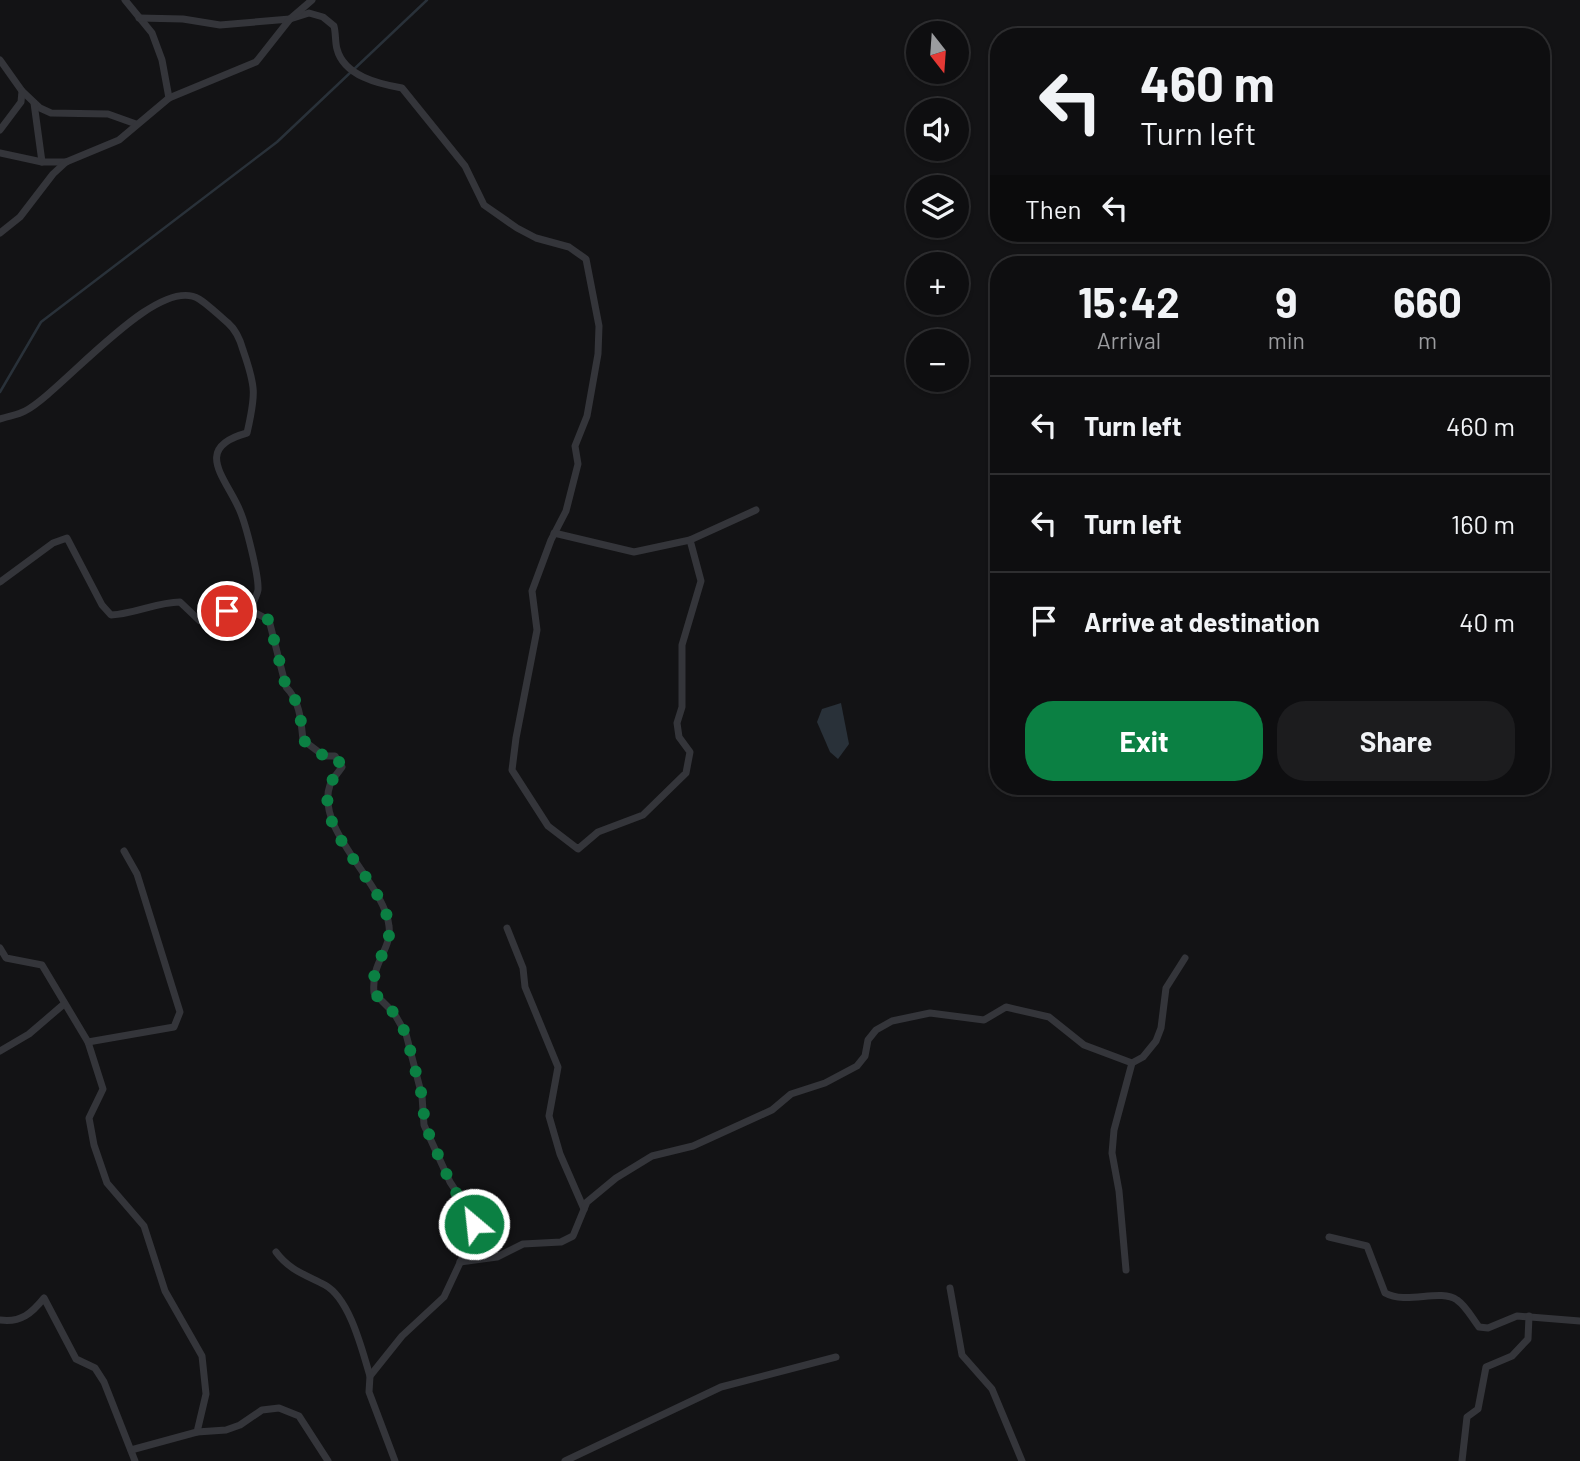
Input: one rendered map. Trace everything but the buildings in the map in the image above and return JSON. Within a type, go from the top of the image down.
[{"type":"street","points":[[125,0],[152,33],[162,60],[169,98]]},
{"type":"street","points":[[0,233],[20,217],[53,174],[66,162],[119,140],[169,98],[256,62],[290,19],[312,0]]},
{"type":"street","points":[[139,18],[183,19],[220,25],[290,19],[309,13],[323,17],[334,26],[337,50],[353,70],[382,85],[402,88],[410,96],[419,112],[465,166],[484,205],[517,229],[536,238],[569,247],[586,259],[599,326],[598,354],[587,416],[575,446],[576,472],[566,511],[554,533],[532,590],[537,630],[512,770],[548,826],[578,849],[598,832],[643,815],[686,773],[689,766],[690,752],[679,737],[677,723],[682,707],[682,645],[701,581],[690,540]]},
{"type":"street","points":[[0,60],[22,91],[51,113],[108,114],[136,124]]},
{"type":"street","points":[[0,130],[21,102],[22,91]]},
{"type":"street","points":[[34,102],[42,162]]},
{"type":"street","points":[[0,153],[42,162],[66,162]]},
{"type":"street","points":[[0,419],[25,411],[139,312],[181,297],[198,298],[233,327],[254,377],[255,395],[247,433],[225,440],[218,451],[216,471],[240,511],[253,554],[258,590],[250,610]]},
{"type":"street","points":[[554,533],[634,552],[690,540],[756,510]]},
{"type":"street","points":[[0,582],[53,542],[67,538],[102,605],[111,615],[133,614],[164,602],[180,602],[200,621],[216,613],[250,610],[269,620],[286,687],[293,694],[299,709],[303,740],[324,756],[335,755],[342,767],[329,791],[333,822],[370,883],[389,925],[387,944],[375,966],[374,993],[394,1013],[406,1034],[422,1096],[425,1125],[450,1182],[474,1224],[473,1235],[444,1297],[402,1336],[370,1376]]},
{"type":"street","points":[[88,1042],[174,1027],[180,1012],[137,874],[124,851]]},
{"type":"street","points":[[507,928],[523,968],[525,987],[558,1066],[549,1116],[560,1154],[584,1209]]},
{"type":"street","points":[[0,948],[6,958],[42,965],[88,1042],[103,1088],[89,1118],[94,1145],[107,1183],[144,1226],[165,1291],[202,1356],[206,1394],[197,1432]]},
{"type":"street","points":[[1126,1270],[1119,1191],[1112,1153],[1114,1130],[1132,1063],[1143,1057],[1156,1041],[1161,1028],[1166,988],[1185,958]]},
{"type":"street","points":[[0,1051],[29,1034],[64,1004]]},
{"type":"street","points":[[460,1262],[497,1257],[523,1244],[561,1242],[573,1236],[584,1209],[616,1178],[652,1156],[694,1146],[772,1110],[792,1094],[825,1083],[857,1066],[865,1056],[868,1040],[876,1030],[892,1021],[930,1013],[984,1020],[1006,1007],[1014,1007],[1049,1017],[1084,1045],[1132,1063]]},
{"type":"street","points":[[1329,1237],[1367,1246],[1373,1257],[1378,1281],[1385,1293],[1393,1297],[1442,1295],[1456,1298],[1479,1326],[1488,1328],[1517,1316],[1580,1321]]},
{"type":"street","points":[[276,1252],[285,1265],[327,1286],[356,1325],[370,1376],[369,1392],[395,1461]]},
{"type":"street","points":[[950,1288],[962,1354],[992,1390],[1022,1461]]},
{"type":"street","points":[[0,1320],[11,1321],[31,1315],[44,1298],[76,1359],[95,1368],[104,1382],[135,1461]]},
{"type":"street","points":[[1462,1461],[1467,1417],[1478,1409],[1486,1367],[1511,1356],[1528,1339],[1529,1316]]},
{"type":"street","points":[[565,1461],[721,1387],[836,1357]]},
{"type":"street","points":[[131,1450],[197,1432],[226,1430],[240,1425],[262,1410],[279,1408],[299,1416],[328,1461]]},
{"type":"shaded area","points":[[841,703],[849,744],[838,759],[830,752],[817,722],[822,709]]},
{"type":"waterway","points":[[0,392],[41,322],[277,142],[427,0]]},
{"type":"route","points":[[227,611],[250,610],[269,620],[286,687],[293,694],[299,709],[303,740],[324,756],[335,755],[342,767],[330,784],[328,799],[333,822],[342,841],[370,883],[389,925],[387,944],[375,966],[374,993],[394,1013],[406,1034],[422,1096],[425,1125],[450,1182],[471,1214],[474,1224]]}]
